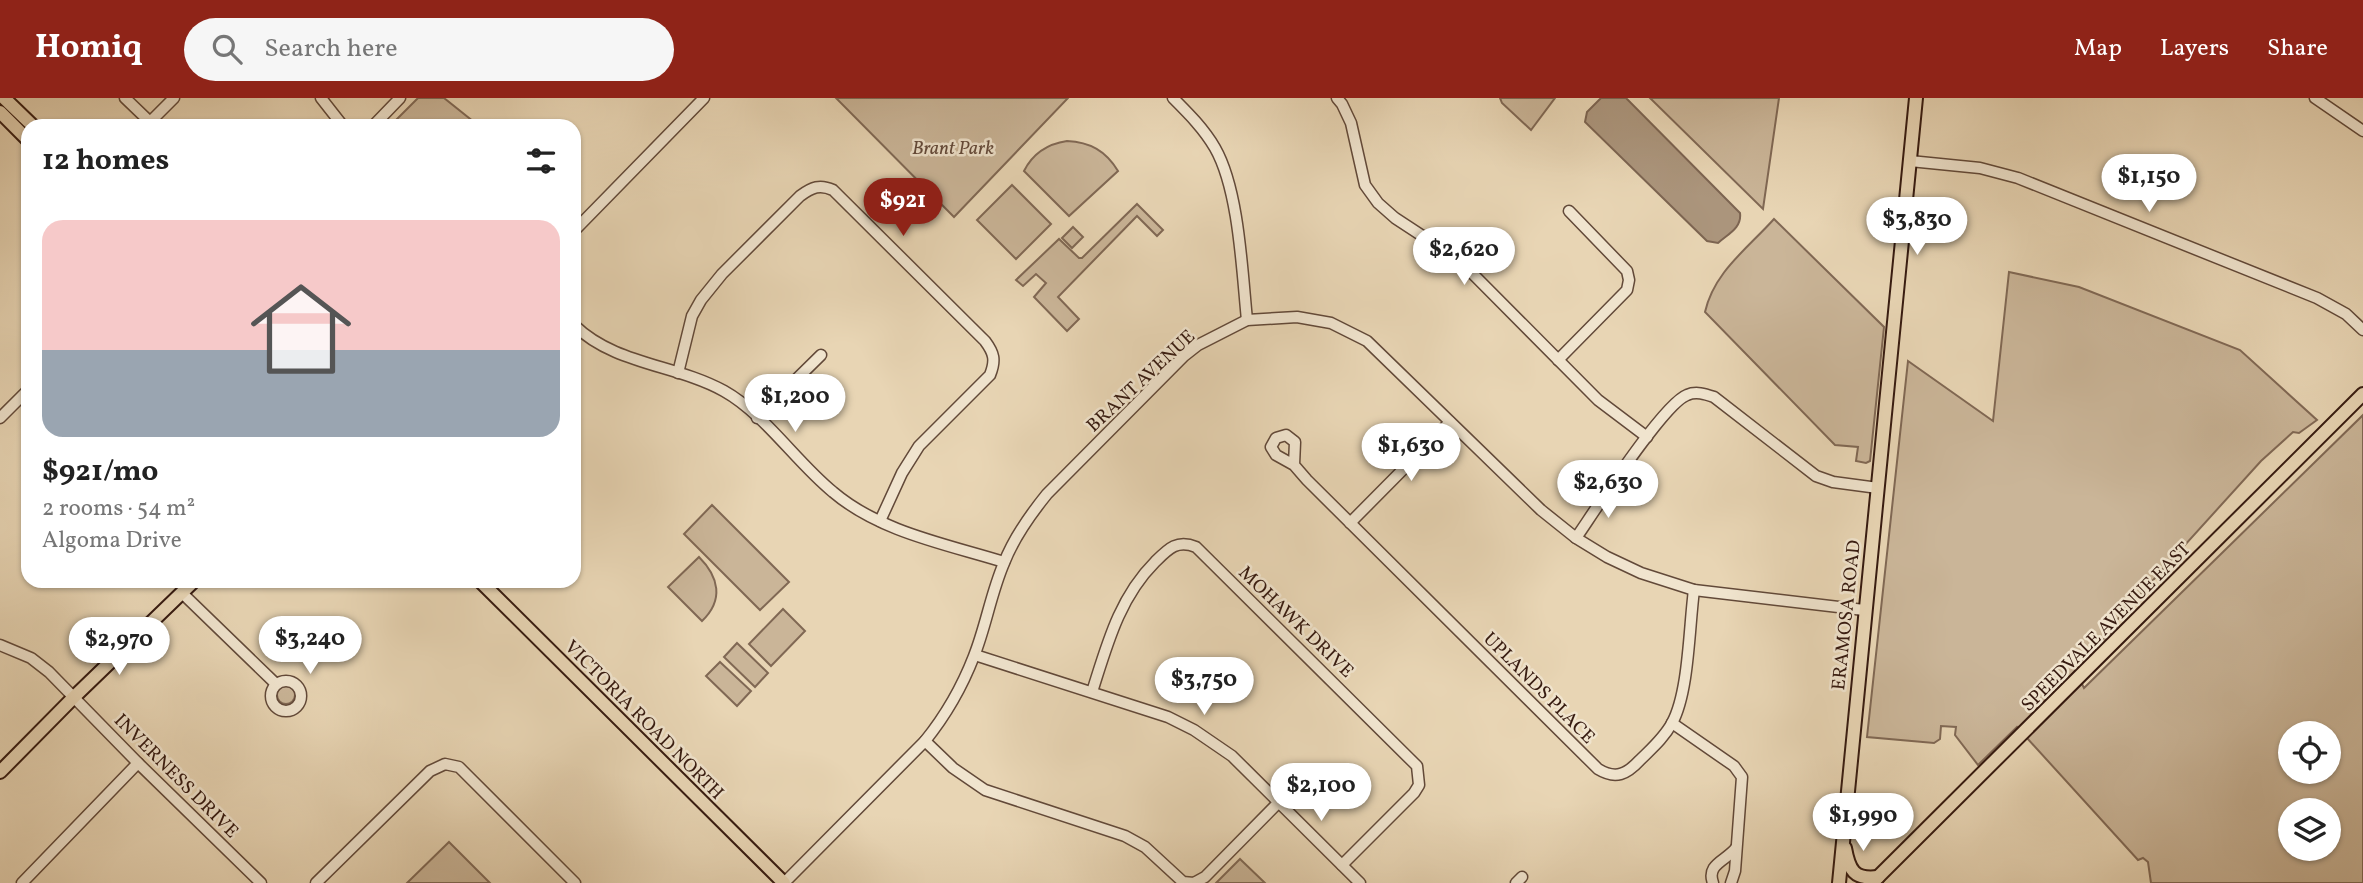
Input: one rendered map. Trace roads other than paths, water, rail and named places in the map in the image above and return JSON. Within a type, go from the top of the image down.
[{"type":"main road","points":[[4,98],[26,119]]},
{"type":"main road","name":"ERAMOSA ROAD","points":[[1839,883],[1916,98]]},
{"type":"main road","points":[[0,112],[21,133]]},
{"type":"main road","name":"SPEEDVALE AVENUE EAST","points":[[1875,880],[2363,394]]},
{"type":"main road","points":[[0,772],[188,588]]},
{"type":"main road","name":"VICTORIA ROAD NORTH","points":[[487,588],[784,883]]},
{"type":"main road","points":[[1843,838],[1851,870],[1857,875],[1875,880]]},
{"type":"street","points":[[125,98],[144,119]]},
{"type":"street","points":[[153,119],[174,98]]},
{"type":"street","points":[[321,98],[338,119]]},
{"type":"street","points":[[380,119],[400,98]]},
{"type":"street","points":[[581,223],[704,98]]},
{"type":"street","points":[[1173,98],[1195,120],[1224,166],[1231,190],[1247,320]]},
{"type":"street","points":[[1337,98],[1351,123],[1365,185],[1378,203],[1395,218],[1459,260],[1598,400],[1647,437]]},
{"type":"street","points":[[2315,98],[2363,131]]},
{"type":"street","points":[[1910,161],[1980,167],[2018,178],[2317,298],[2346,314],[2363,330]]},
{"type":"street","points":[[678,373],[692,316],[711,286],[800,196],[819,186],[833,190],[994,353],[995,363],[990,374],[919,446],[880,521]]},
{"type":"street","points":[[1559,360],[1627,290],[1629,281],[1627,271],[1569,211]]},
{"type":"street","name":"BRANT AVENUE","points":[[784,883],[925,741],[952,702],[975,655],[1004,562],[1020,530],[1047,494],[1184,356],[1212,336],[1247,320],[1297,317],[1331,323],[1367,341],[1541,510],[1576,538],[1607,557],[1642,573],[1694,590],[1864,610]]},
{"type":"street","points":[[581,330],[606,347],[631,359],[678,373],[726,392],[851,506],[880,521],[1004,562]]},
{"type":"street","points":[[757,418],[821,355]]},
{"type":"street","points":[[1576,538],[1647,437],[1674,404],[1686,395],[1700,393],[1714,397],[1816,476],[1833,482],[1878,488]]},
{"type":"street","points":[[0,418],[21,397]]},
{"type":"street","points":[[1350,523],[1450,422]]},
{"type":"street","name":"UPLANDS PLACE","points":[[1294,465],[1598,769],[1613,776],[1630,771],[1672,723],[1681,696],[1694,590]]},
{"type":"street","name":"MOHAWK DRIVE","points":[[1092,692],[1114,626],[1133,586],[1170,547],[1187,543],[1196,547],[1417,765],[1419,785],[1414,793],[1342,865]]},
{"type":"street","points":[[183,593],[276,684]]},
{"type":"street","name":"INVERNESS DRIVE","points":[[0,645],[32,658],[261,883]]},
{"type":"street","points":[[975,655],[1168,717],[1194,730],[1232,756],[1360,883]]},
{"type":"street","points":[[1672,723],[1734,765],[1742,777],[1735,871],[1731,883]]},
{"type":"street","points":[[925,741],[953,768],[985,790],[1125,836],[1145,847],[1183,882],[1194,883],[1205,877],[1278,803]]},
{"type":"street","points":[[22,883],[138,764]]},
{"type":"street","points":[[316,883],[430,771],[445,764],[459,767],[575,883]]},
{"type":"street","points":[[1713,883],[1710,873],[1712,868],[1736,848]]},
{"type":"park label","name":"Brant Park","points":[[953,147]]}]
